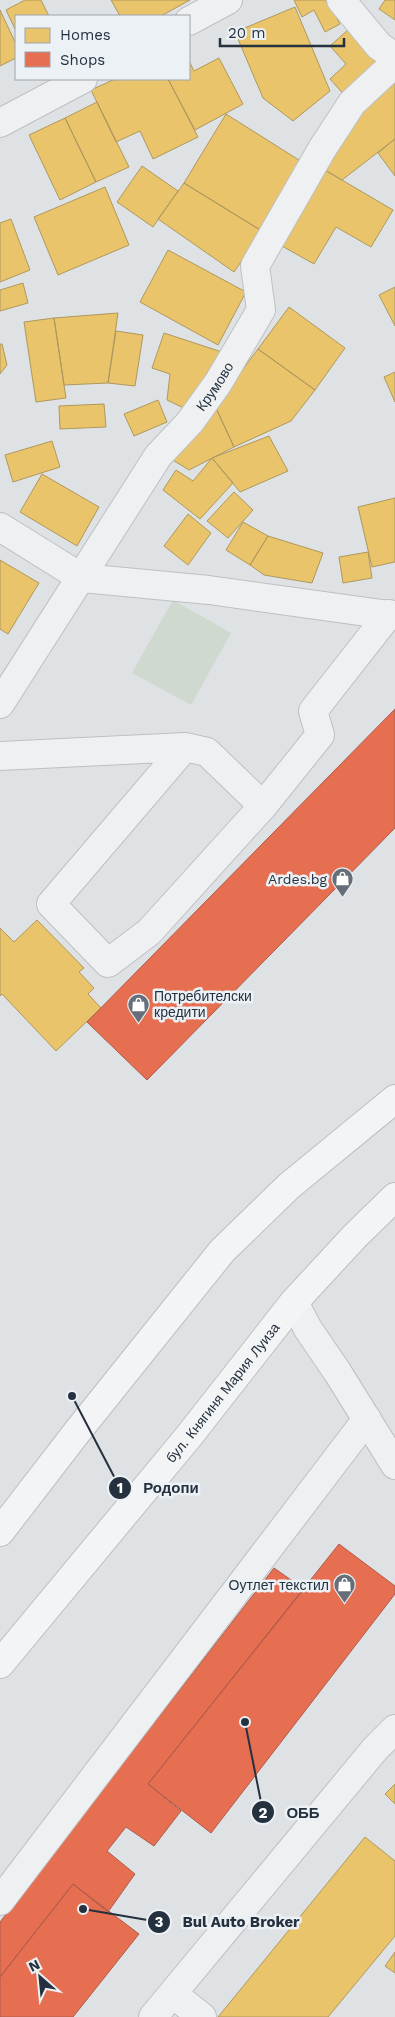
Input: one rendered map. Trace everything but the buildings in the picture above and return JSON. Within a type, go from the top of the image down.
[{"type":"main road","points":[[0,1532],[77,1432],[222,1251],[289,1186],[395,1099]]},
{"type":"main road","name":"бул. Княгиня Мария Луиза","points":[[0,1664],[188,1436],[294,1302],[355,1236],[395,1197]]},
{"type":"street","points":[[190,20],[228,0]]},
{"type":"street","points":[[341,0],[379,46],[395,57]]},
{"type":"street","name":"Крумово","points":[[0,704],[158,456],[190,422],[218,383],[261,310],[255,266],[322,149],[352,103],[395,63]]},
{"type":"street","points":[[0,124],[80,80]]},
{"type":"street","points":[[0,527],[82,578],[209,590],[271,600],[392,615]]},
{"type":"street","points":[[185,747],[51,904],[108,963],[149,932],[263,806],[320,735],[313,711],[392,615]]},
{"type":"street","points":[[0,756],[185,747],[207,752],[263,806]]},
{"type":"street","points":[[294,1302],[308,1329],[395,1464]]},
{"type":"street","points":[[0,1901],[367,1419]]},
{"type":"street","points":[[153,2017],[375,1749],[395,1729]]},
{"type":"street","points":[[172,1994],[202,2017]]},
{"type":"shaded area","points":[[173,600],[231,633],[191,705],[132,673]]},
{"type":"place","name":"Ardes.bg","points":[[343,898]]},
{"type":"place","name":"Потребителски кредити","points":[[138,1023]]},
{"type":"place","name":"Родопи","points":[[72,1396]]},
{"type":"place","name":"Оутлет текстил","points":[[345,1604]]},
{"type":"place","name":"ОББ","points":[[245,1722]]},
{"type":"place","name":"Bul Auto Broker","points":[[83,1909]]}]
